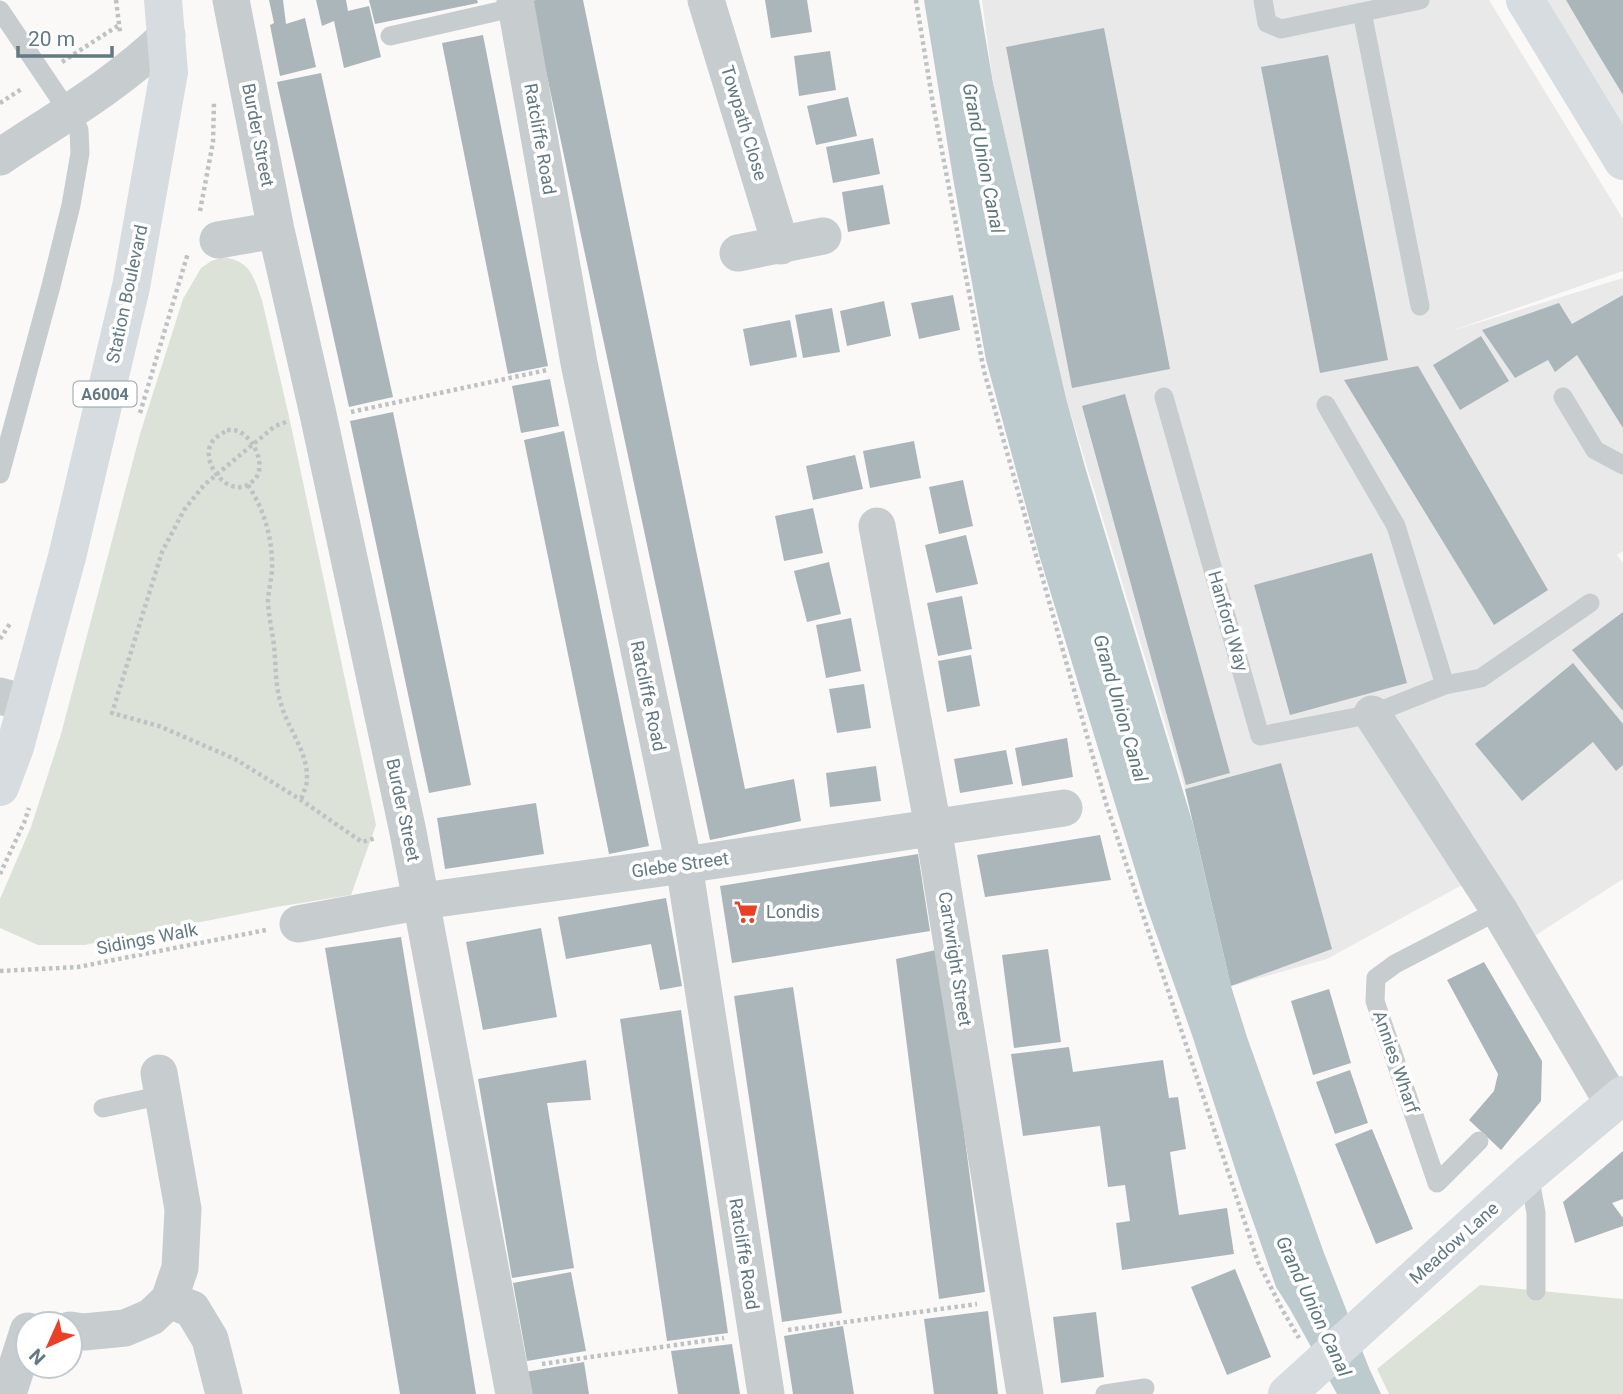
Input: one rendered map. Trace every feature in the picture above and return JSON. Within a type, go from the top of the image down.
[{"type":"main road","points":[[1525,0],[1623,161]]},
{"type":"main road","name":"Station Boulevard","points":[[0,787],[13,700],[67,557],[131,287],[169,72],[165,18]]},
{"type":"main road","name":"Meadow Lane","points":[[1287,1394],[1529,1174],[1618,1099]]},
{"type":"street","name":"Burder Street","points":[[231,0],[276,230],[408,832],[514,1394]]},
{"type":"street","name":"Towpath Close","points":[[706,0],[781,246]]},
{"type":"street","name":"Ratcliffe Road","points":[[516,4],[579,363],[684,865],[766,1394]]},
{"type":"street","points":[[0,157],[124,75],[145,57],[165,18]]},
{"type":"street","points":[[218,240],[276,230]]},
{"type":"street","points":[[738,253],[823,236]]},
{"type":"street","name":"Cartwright Street","points":[[877,526],[933,827],[1025,1394]]},
{"type":"street","points":[[1373,714],[1618,1099]]},
{"type":"street","name":"Glebe Street","points":[[298,924],[422,901],[1064,808]]},
{"type":"street","points":[[84,1332],[125,1328],[151,1317],[169,1300],[180,1268],[183,1209],[161,1084]]},
{"type":"street","points":[[169,1300],[192,1309],[210,1339],[224,1394]]},
{"type":"street","points":[[8,1394],[14,1375]]},
{"type":"lane","points":[[1263,0],[1267,23],[1281,29],[1420,0]]},
{"type":"lane","points":[[390,36],[516,4]]},
{"type":"lane","points":[[0,10],[69,111],[80,138],[75,185],[51,286],[0,474]]},
{"type":"lane","points":[[1362,12],[1420,306]]},
{"type":"lane","name":"Hanford Way","points":[[1164,397],[1260,736],[1373,714],[1445,685],[1481,678],[1590,603]]},
{"type":"lane","points":[[1563,397],[1595,450],[1623,465]]},
{"type":"lane","points":[[1326,405],[1396,526],[1445,685]]},
{"type":"lane","name":"Annies Wharf","points":[[1479,1141],[1437,1182],[1375,1001],[1376,978],[1395,964],[1499,910]]},
{"type":"lane","points":[[103,1108],[161,1084]]},
{"type":"lane","points":[[1529,1174],[1536,1213],[1536,1290]]},
{"type":"lane","points":[[1105,1394],[1145,1388]]},
{"type":"path","points":[[116,0],[121,41]]},
{"type":"path","points":[[916,0],[984,371],[1106,803],[1258,1262],[1304,1346]]},
{"type":"path","points":[[408,832],[362,842],[235,759],[159,726],[112,713],[162,552],[184,510],[204,485],[275,426],[579,363]]},
{"type":"path","points":[[228,430],[240,431],[253,444],[259,463],[256,479],[248,485],[235,488],[226,485],[217,474],[209,456],[210,445],[215,438],[228,430]]},
{"type":"path","points":[[248,485],[266,518],[272,571],[268,602],[277,688],[304,760],[307,782],[301,800]]},
{"type":"path","name":"Sidings Walk","points":[[0,971],[78,967],[298,924]]},
{"type":"shaded area","points":[[982,0],[1489,0],[1623,219],[1623,271],[1448,332],[1623,278],[1623,551],[1617,555],[1623,563],[1623,879],[1536,935],[1493,868],[1327,959],[1231,986],[1185,789],[1066,398],[993,83]]},
{"type":"shaded area","points":[[1525,0],[1623,0],[1623,169]]},
{"type":"shaded area","points":[[223,257],[240,262],[250,271],[262,300],[376,825],[351,895],[85,945],[38,945],[0,928],[0,899],[31,827],[61,734],[140,434],[183,299],[201,268]]},
{"type":"shaded area","points":[[1480,1285],[1623,1299],[1623,1394],[1389,1394],[1377,1369]]},
{"type":"water","name":"Grand Union Canal","points":[[924,0],[979,0],[993,83],[1066,398],[1193,824],[1231,986],[1324,1253],[1381,1394],[1337,1394],[1276,1287],[1145,902],[1040,558],[986,360]]},
{"type":"building","points":[[269,0],[283,0],[286,24],[305,18],[316,67],[280,76],[270,25],[274,23]]},
{"type":"building","points":[[316,0],[346,0],[348,11],[369,6],[381,57],[344,68],[334,21],[322,26]]},
{"type":"building","points":[[369,0],[477,0],[478,3],[375,24]]},
{"type":"building","points":[[583,0],[745,789],[794,779],[801,821],[710,840],[531,1]]},
{"type":"building","points":[[765,0],[807,0],[812,32],[771,38]]},
{"type":"building","points":[[1566,0],[1623,0],[1623,95],[1589,39]]},
{"type":"building","points":[[1104,28],[1170,369],[1072,388],[1006,47]]},
{"type":"building","points":[[483,35],[548,366],[508,374],[442,43]]},
{"type":"building","points":[[830,51],[836,90],[799,96],[794,56]]},
{"type":"building","points":[[1328,55],[1388,360],[1320,373],[1261,67]]},
{"type":"building","points":[[321,73],[393,397],[349,407],[277,82]]},
{"type":"building","points":[[848,97],[857,136],[816,145],[807,106]]},
{"type":"building","points":[[873,138],[880,174],[833,183],[826,147]]},
{"type":"building","points":[[883,185],[890,224],[848,232],[842,192]]},
{"type":"building","points":[[953,295],[960,330],[919,339],[911,303]]},
{"type":"building","points":[[1623,295],[1623,428],[1577,355],[1555,372],[1548,360],[1515,378],[1482,330],[1559,303],[1572,324]]},
{"type":"building","points":[[884,301],[891,336],[847,346],[840,311]]},
{"type":"building","points":[[832,308],[840,352],[803,358],[795,315]]},
{"type":"building","points":[[790,320],[797,357],[750,366],[743,329]]},
{"type":"building","points":[[1481,336],[1509,381],[1460,410],[1433,365]]},
{"type":"building","points":[[1418,366],[1548,590],[1494,625],[1344,380]]},
{"type":"building","points":[[550,379],[559,426],[521,433],[512,386]]},
{"type":"building","points":[[1125,394],[1230,773],[1186,785],[1082,406]]},
{"type":"building","points":[[393,412],[471,785],[429,793],[350,421]]},
{"type":"building","points":[[564,431],[649,846],[609,854],[524,440]]},
{"type":"building","points":[[914,441],[921,478],[870,488],[863,451]]},
{"type":"building","points":[[855,455],[863,489],[813,500],[806,466]]},
{"type":"building","points":[[963,480],[973,526],[939,534],[929,487]]},
{"type":"building","points":[[813,508],[823,553],[784,561],[775,516]]},
{"type":"building","points":[[966,535],[978,584],[936,593],[925,545]]},
{"type":"building","points":[[1372,553],[1407,683],[1290,715],[1254,585]]},
{"type":"building","points":[[829,562],[841,614],[807,622],[794,571]]},
{"type":"building","points":[[962,596],[972,649],[938,656],[927,603]]},
{"type":"building","points":[[1623,612],[1623,711],[1572,650]]},
{"type":"building","points":[[851,618],[861,671],[826,678],[816,625]]},
{"type":"building","points":[[971,655],[980,706],[947,712],[938,661]]},
{"type":"building","points":[[1573,663],[1623,724],[1623,765],[1616,771],[1593,742],[1522,801],[1475,744]]},
{"type":"building","points":[[864,684],[871,728],[837,733],[829,689]]},
{"type":"building","points":[[1067,738],[1073,777],[1022,786],[1015,748]]},
{"type":"building","points":[[1006,750],[1013,784],[960,793],[954,759]]},
{"type":"building","points":[[1281,763],[1332,949],[1231,986],[1185,789]]},
{"type":"building","points":[[876,766],[881,801],[830,807],[826,773]]},
{"type":"building","points":[[536,803],[544,854],[445,869],[437,818]]},
{"type":"building","points":[[1100,835],[1111,880],[985,897],[977,855]]},
{"type":"building","points":[[918,854],[930,931],[732,963],[720,886]]},
{"type":"building","points":[[666,898],[682,986],[660,990],[651,944],[566,959],[558,917]]},
{"type":"building","points":[[541,928],[557,1017],[483,1030],[466,942]]},
{"type":"building","points":[[401,937],[476,1394],[400,1394],[325,948]]},
{"type":"building","points":[[940,949],[985,1292],[939,1299],[896,959]]},
{"type":"building","points":[[1048,949],[1061,1042],[1014,1048],[1002,955]]},
{"type":"building","points":[[1484,962],[1542,1061],[1541,1101],[1501,1150],[1469,1120],[1494,1091],[1498,1074],[1447,980]]},
{"type":"building","points":[[793,987],[842,1313],[782,1322],[734,996]]},
{"type":"building","points":[[1329,989],[1351,1063],[1313,1075],[1291,1001]]},
{"type":"building","points":[[681,1010],[728,1333],[667,1341],[620,1019]]},
{"type":"building","points":[[1069,1047],[1073,1072],[1163,1060],[1169,1098],[1178,1097],[1186,1149],[1170,1152],[1179,1215],[1227,1208],[1234,1254],[1122,1270],[1116,1223],[1130,1221],[1125,1185],[1108,1187],[1100,1126],[1023,1136],[1011,1054]]},
{"type":"building","points":[[586,1060],[591,1100],[547,1103],[574,1268],[512,1278],[478,1079]]},
{"type":"building","points":[[1350,1070],[1368,1123],[1335,1134],[1316,1082]]},
{"type":"building","points":[[1372,1129],[1413,1229],[1376,1244],[1335,1144]]},
{"type":"building","points":[[1623,1151],[1623,1199],[1612,1203],[1623,1218],[1623,1226],[1575,1243],[1563,1202]]},
{"type":"building","points":[[1235,1269],[1271,1357],[1227,1375],[1191,1287]]},
{"type":"building","points":[[571,1272],[586,1351],[527,1361],[513,1283]]},
{"type":"building","points":[[988,1311],[998,1394],[934,1394],[924,1319]]},
{"type":"building","points":[[1096,1312],[1104,1377],[1061,1383],[1053,1317]]},
{"type":"building","points":[[843,1326],[854,1394],[793,1394],[784,1336]]},
{"type":"building","points":[[732,1344],[740,1394],[678,1394],[671,1351]]},
{"type":"building","points":[[584,1362],[589,1394],[528,1394],[525,1372]]},
{"type":"place","name":"Londis","points":[[746,912]]}]
